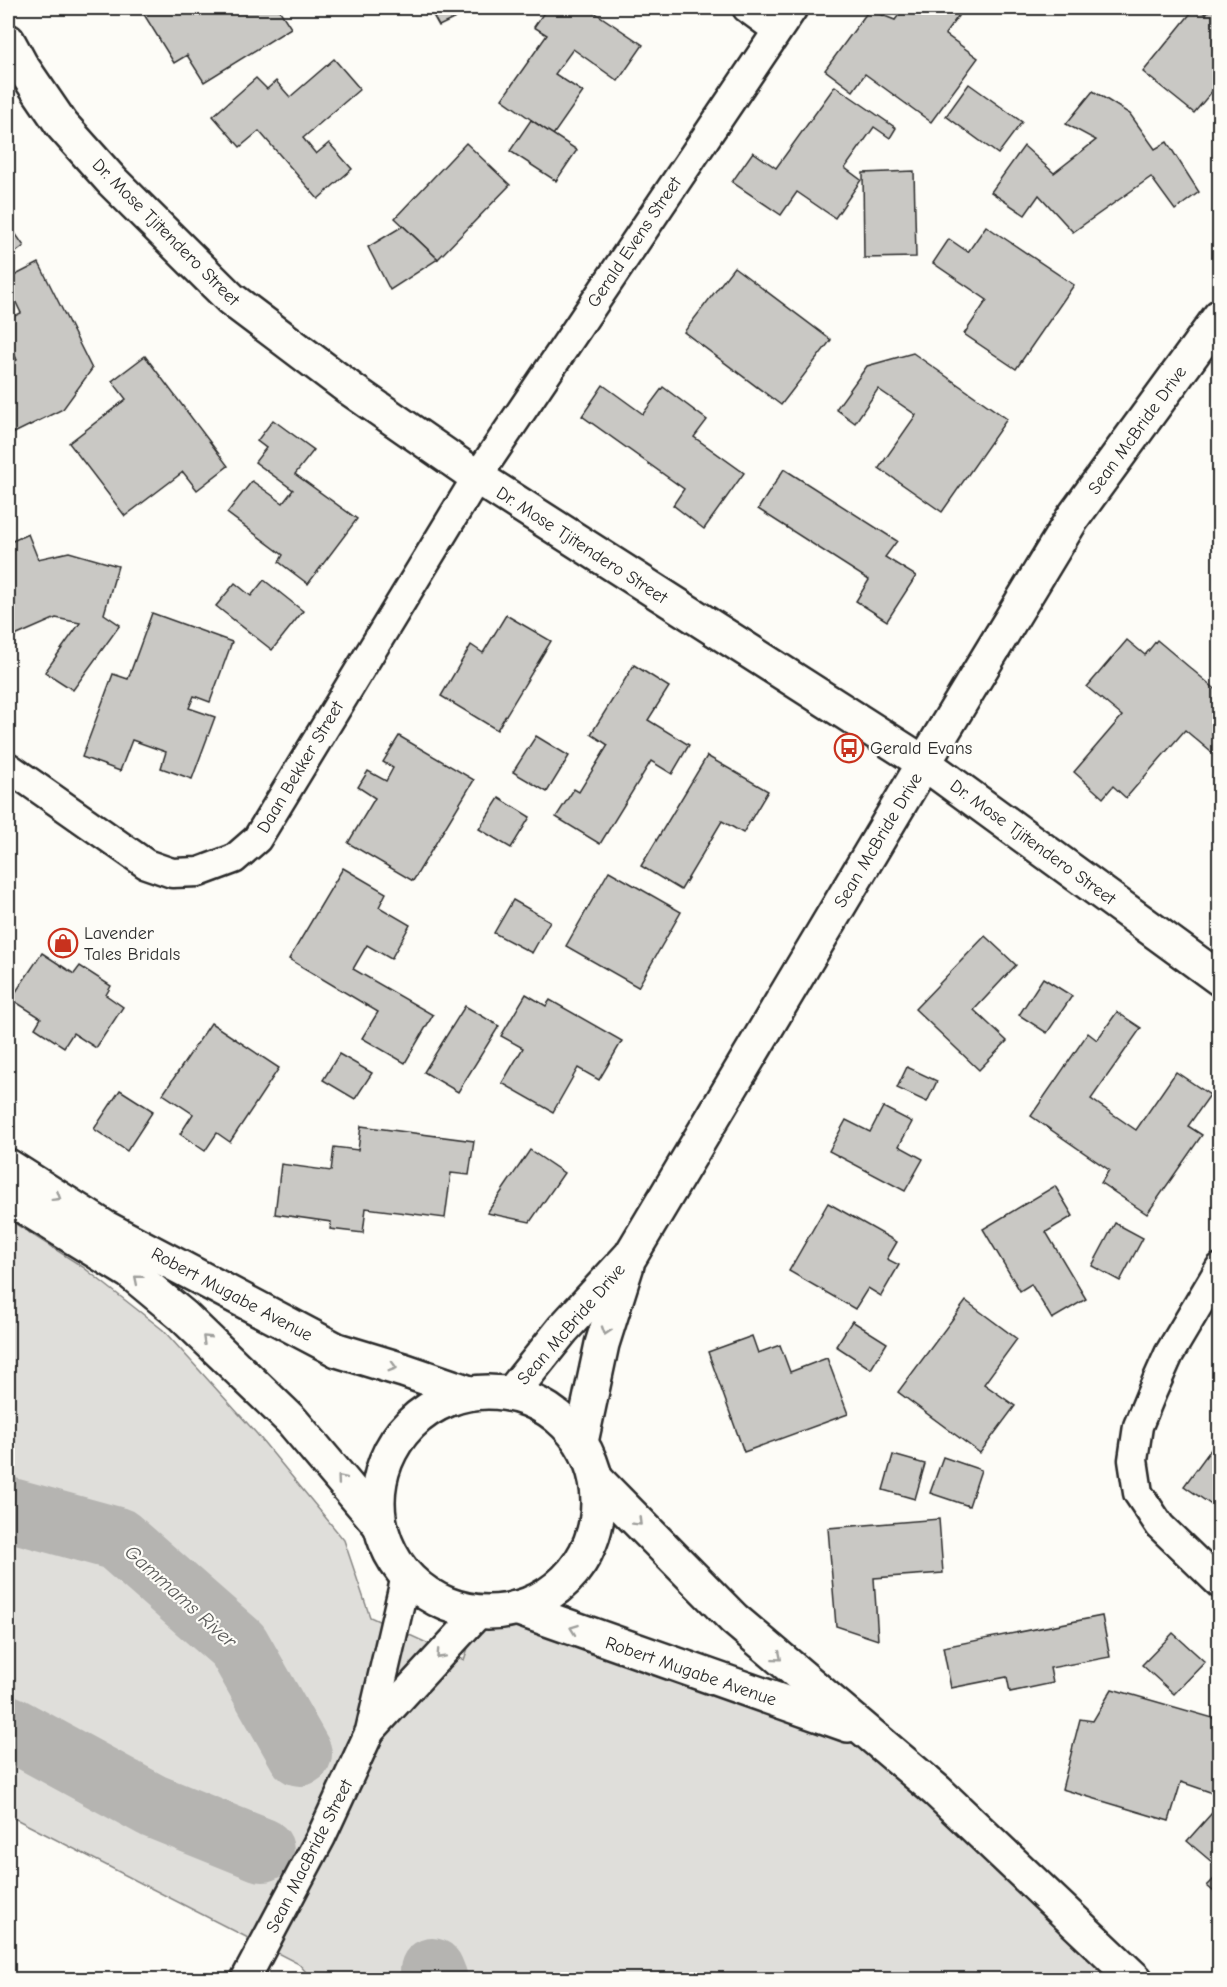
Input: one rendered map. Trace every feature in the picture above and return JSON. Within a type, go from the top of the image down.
[{"type":"main road","name":"Dr. Mose Tjitendero Street","points":[[8,41],[21,65],[62,125],[112,181],[231,299],[349,388],[477,477],[924,763],[1220,979]]},
{"type":"main road","name":"Sean McBride Drive","points":[[511,1394],[563,1329],[631,1255],[1072,519],[1220,316]]},
{"type":"main road","name":"Robert Mugabe Avenue","points":[[8,1166],[104,1227],[337,1350],[470,1393]]},
{"type":"main road","name":"Robert Mugabe Avenue","points":[[8,1197],[130,1272],[183,1316],[292,1422],[379,1524]]},
{"type":"main road","name":"Sean McBride Drive","points":[[581,1442],[602,1344],[631,1255]]},
{"type":"main road","points":[[470,1393],[511,1394],[538,1404],[562,1420],[581,1442],[591,1461],[597,1480],[597,1521],[582,1561],[554,1591],[516,1608],[480,1612],[452,1606],[427,1594],[405,1576],[393,1560],[379,1524],[378,1488],[388,1455],[408,1426],[436,1405],[470,1393]]},
{"type":"main road","name":"Robert Mugabe Avenue","points":[[597,1480],[734,1619],[937,1791],[1136,1980]]},
{"type":"main road","name":"Robert Mugabe Avenue","points":[[516,1608],[867,1731]]},
{"type":"street","points":[[747,8],[785,19]]},
{"type":"street","name":"Gerald Evens Street","points":[[477,477],[785,19]]},
{"type":"street","name":"Daan Bekker Street","points":[[8,766],[146,864],[172,873],[199,872],[234,859],[257,839],[477,477]]},
{"type":"street","points":[[1220,1268],[1170,1354],[1152,1392],[1138,1426],[1133,1460],[1138,1493],[1160,1526],[1220,1584]]},
{"type":"street","name":"Sean MacBride Street","points":[[244,1980],[321,1837],[370,1731],[405,1576]]},
{"type":"street","name":"Sean MacBride Street","points":[[370,1731],[480,1612]]},
{"type":"shaded area","points":[[8,1219],[83,1267],[163,1330],[257,1434],[344,1540],[370,1617],[464,1660],[480,1612],[516,1608],[867,1731],[1136,1979],[312,1979],[299,1964],[8,1815]]},
{"type":"building","points":[[140,8],[278,8],[291,28],[204,82],[187,55],[174,63]]},
{"type":"building","points":[[429,8],[476,8],[439,26]]},
{"type":"building","points":[[547,8],[588,8],[643,45],[618,81],[573,49],[555,74],[583,92],[553,135],[502,99],[547,35],[534,27]]},
{"type":"building","points":[[904,8],[964,8],[945,34],[978,58],[931,122],[865,74],[853,91],[825,70],[869,10],[895,20]]},
{"type":"building","points":[[1195,8],[1206,14],[1211,8],[1220,8],[1220,82],[1194,113],[1143,72]]},
{"type":"building","points":[[334,59],[360,89],[303,138],[316,154],[329,143],[352,169],[318,199],[259,131],[240,147],[213,116],[256,78],[267,89],[276,81],[290,97]]},
{"type":"building","points":[[969,84],[1022,122],[998,154],[946,116]]},
{"type":"building","points":[[835,86],[896,128],[890,138],[874,127],[845,168],[861,180],[835,218],[797,192],[781,215],[732,182],[753,152],[776,168]]},
{"type":"building","points":[[1093,91],[1130,114],[1155,149],[1167,142],[1199,192],[1175,210],[1151,177],[1073,232],[1039,195],[1025,215],[991,192],[1024,146],[1054,173],[1096,140],[1066,124]]},
{"type":"building","points":[[531,120],[577,150],[556,181],[510,151]]},
{"type":"building","points":[[466,143],[510,185],[438,259],[395,218]]},
{"type":"building","points":[[914,171],[916,257],[864,258],[863,173]]},
{"type":"building","points":[[8,223],[24,246],[8,258]]},
{"type":"building","points":[[403,226],[438,259],[390,290],[368,247]]},
{"type":"building","points":[[986,226],[1074,285],[1016,369],[964,334],[987,300],[933,263],[949,239],[968,252]]},
{"type":"building","points":[[39,263],[92,369],[63,409],[8,436],[8,364],[17,360],[8,341],[8,319],[21,313],[8,286],[8,279]]},
{"type":"building","points":[[734,267],[831,340],[781,405],[684,332]]},
{"type":"building","points":[[913,353],[1007,419],[942,512],[879,468],[916,415],[878,389],[855,423],[836,409],[867,366]]},
{"type":"building","points":[[145,356],[228,466],[197,490],[183,472],[125,516],[69,443],[126,399],[112,381]]},
{"type":"building","points":[[603,385],[643,414],[663,387],[707,420],[694,437],[744,473],[704,529],[673,505],[684,489],[582,416]]},
{"type":"building","points":[[273,420],[314,450],[295,474],[357,519],[308,584],[279,562],[283,555],[227,513],[252,481],[283,503],[293,490],[255,462],[266,448],[257,441]]},
{"type":"building","points":[[784,469],[897,541],[885,557],[916,576],[887,621],[856,601],[869,580],[758,509]]},
{"type":"building","points":[[28,534],[38,559],[69,552],[118,566],[104,614],[120,625],[73,690],[45,672],[80,623],[56,618],[8,639],[8,543]]},
{"type":"building","points":[[264,580],[303,611],[272,650],[216,606],[235,583],[251,596]]},
{"type":"building","points":[[152,613],[232,642],[210,702],[194,696],[189,708],[215,717],[192,779],[161,768],[166,752],[132,740],[120,771],[82,757],[113,674],[128,679]]},
{"type":"building","points":[[506,615],[551,641],[497,730],[441,696],[471,645],[483,653]]},
{"type":"building","points":[[1127,640],[1145,655],[1157,640],[1220,693],[1220,756],[1218,758],[1185,730],[1126,798],[1113,786],[1103,798],[1074,772],[1122,716],[1087,687]]},
{"type":"building","points":[[634,665],[669,687],[648,720],[689,745],[672,774],[651,761],[600,844],[556,817],[574,789],[579,792],[608,745],[591,734]]},
{"type":"building","points":[[399,736],[474,780],[413,881],[348,843],[375,798],[358,787],[368,771],[386,781],[393,768],[383,762]]},
{"type":"building","points":[[536,736],[569,756],[547,792],[513,772]]},
{"type":"building","points":[[707,756],[768,791],[743,833],[722,821],[681,890],[641,866]]},
{"type":"building","points":[[499,798],[530,817],[511,848],[479,829]]},
{"type":"building","points":[[343,868],[386,893],[379,907],[410,925],[391,959],[367,945],[353,969],[433,1015],[405,1063],[362,1038],[378,1012],[289,959]]},
{"type":"building","points":[[609,871],[681,912],[638,987],[566,946]]},
{"type":"building","points":[[513,900],[550,921],[532,953],[494,933]]},
{"type":"building","points":[[985,936],[1016,965],[974,1010],[1007,1041],[979,1070],[915,1009]]},
{"type":"building","points":[[42,953],[74,974],[80,966],[111,986],[106,995],[123,1007],[96,1048],[73,1033],[64,1047],[35,1028],[41,1018],[11,999]]},
{"type":"building","points":[[1043,978],[1072,996],[1047,1033],[1019,1015]]},
{"type":"building","points":[[526,994],[546,1006],[550,1000],[622,1041],[599,1080],[578,1068],[553,1112],[502,1083],[523,1048],[501,1036]]},
{"type":"building","points":[[465,1006],[499,1026],[458,1092],[424,1072]]},
{"type":"building","points":[[1117,1012],[1141,1028],[1091,1099],[1136,1130],[1176,1072],[1210,1095],[1188,1126],[1202,1135],[1147,1214],[1101,1183],[1109,1170],[1031,1116],[1088,1033],[1097,1040]]},
{"type":"building","points":[[211,1023],[279,1068],[230,1142],[217,1133],[205,1151],[180,1134],[193,1114],[163,1094]]},
{"type":"building","points":[[339,1054],[372,1073],[355,1099],[323,1080]]},
{"type":"building","points":[[907,1067],[937,1081],[927,1102],[897,1088]]},
{"type":"building","points":[[120,1090],[153,1111],[127,1151],[94,1129]]},
{"type":"building","points":[[883,1107],[912,1122],[899,1146],[923,1159],[905,1191],[829,1151],[846,1120],[870,1132]]},
{"type":"building","points":[[361,1126],[474,1141],[469,1175],[451,1173],[445,1218],[366,1208],[363,1233],[330,1229],[331,1222],[275,1214],[281,1164],[331,1171],[334,1147],[358,1150]]},
{"type":"building","points":[[530,1150],[564,1173],[530,1222],[487,1213]]},
{"type":"building","points":[[1055,1186],[1073,1216],[1046,1232],[1086,1299],[1052,1319],[1031,1284],[1020,1291],[983,1229]]},
{"type":"building","points":[[828,1203],[897,1242],[887,1259],[899,1265],[881,1296],[868,1288],[855,1309],[789,1271]]},
{"type":"building","points":[[1115,1223],[1143,1238],[1120,1281],[1092,1266]]},
{"type":"building","points":[[966,1301],[1017,1339],[984,1384],[1015,1406],[980,1453],[898,1392]]},
{"type":"building","points":[[852,1321],[887,1343],[871,1369],[836,1346]]},
{"type":"building","points":[[752,1336],[758,1353],[780,1345],[790,1372],[827,1358],[848,1414],[744,1452],[708,1352]]},
{"type":"building","points":[[1220,1437],[1220,1509],[1219,1510],[1184,1486]]},
{"type":"building","points":[[893,1455],[925,1464],[915,1499],[883,1490]]},
{"type":"building","points":[[943,1457],[981,1470],[969,1506],[930,1493]]},
{"type":"building","points":[[939,1519],[943,1573],[874,1578],[878,1640],[836,1626],[828,1528]]},
{"type":"building","points":[[1102,1616],[1110,1657],[1050,1668],[1053,1683],[1010,1692],[1007,1677],[951,1688],[943,1647]]},
{"type":"building","points":[[1173,1633],[1205,1662],[1174,1694],[1142,1665]]},
{"type":"building","points":[[1112,1689],[1220,1720],[1220,1789],[1216,1794],[1181,1782],[1169,1821],[1062,1789],[1080,1719],[1093,1721]]},
{"type":"building","points":[[1220,1804],[1220,1869],[1187,1841]]},
{"type":"building","points":[[1220,1873],[1220,1897],[1207,1886]]},
{"type":"waterway","name":"Gammams River","points":[[8,1509],[117,1539],[238,1645],[300,1754]]},
{"type":"waterway","name":"Gammams River","points":[[8,1727],[153,1806],[262,1850]]},
{"type":"waterway","name":"Gammams River","points":[[432,1970],[436,1980]]},
{"type":"place","name":"Gerald Evans","points":[[849,748]]},
{"type":"place","name":"Lavender Tales Bridals","points":[[63,943]]}]
